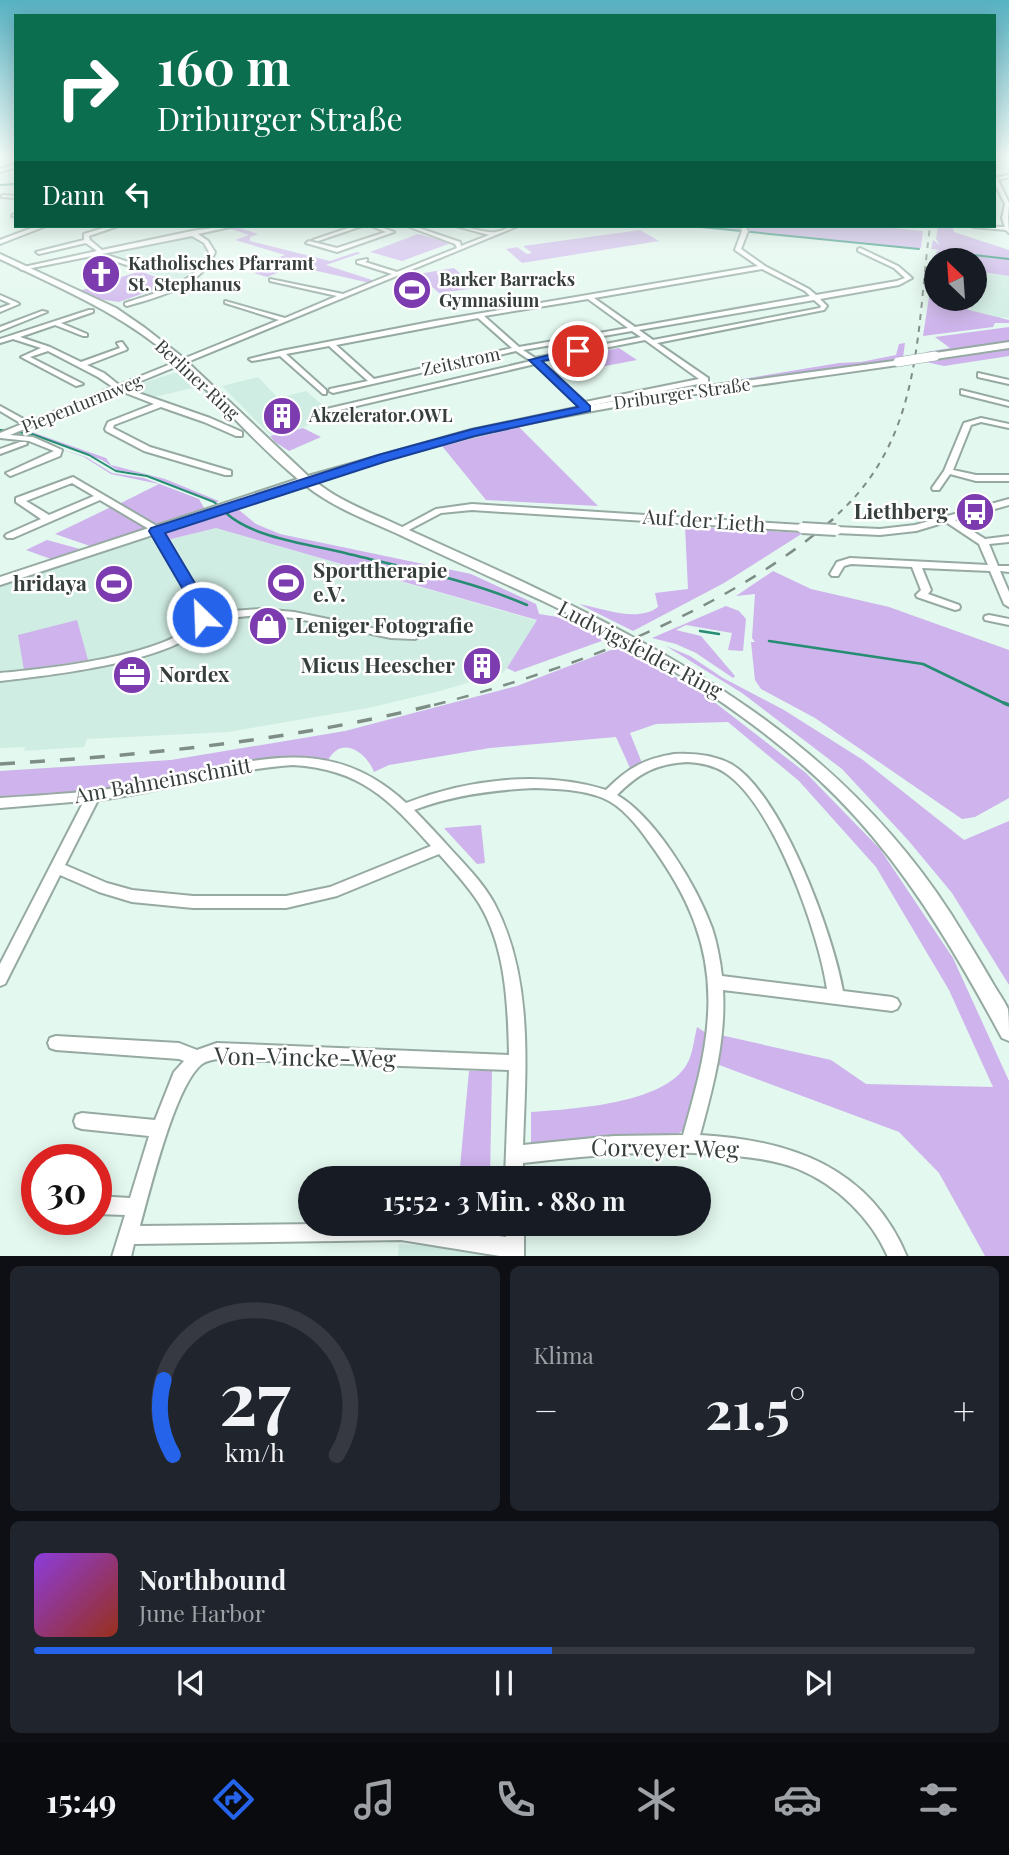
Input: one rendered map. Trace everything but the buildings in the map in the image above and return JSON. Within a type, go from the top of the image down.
[{"type":"main road","points":[[0,241],[38,228]]},
{"type":"main road","name":"Berliner Ring","points":[[0,256],[113,310],[182,363],[263,444],[307,482]]},
{"type":"main road","name":"Driburger Straße","points":[[0,581],[307,482],[577,400],[898,362],[1009,345]]},
{"type":"main road","name":"Ludwigsfelder Ring","points":[[307,482],[327,495],[400,531],[649,650],[723,694],[787,740],[856,805],[932,899],[1009,1031]]},
{"type":"street","points":[[1007,218],[1009,230]]},
{"type":"street","points":[[87,241],[87,234],[108,228]]},
{"type":"street","points":[[22,268],[221,228]]},
{"type":"street","points":[[353,228],[312,242],[337,250],[391,232],[379,228]]},
{"type":"street","points":[[415,228],[456,241],[459,247]]},
{"type":"street","points":[[472,228],[493,234]]},
{"type":"street","name":"Piepenturmweg","points":[[1,436],[508,228]]},
{"type":"street","points":[[318,413],[533,361],[822,309],[824,306],[810,294],[738,250],[744,230]]},
{"type":"street","points":[[127,304],[165,291],[202,270],[213,256],[212,252],[206,242],[192,233]]},
{"type":"street","points":[[87,241],[100,251]]},
{"type":"street","points":[[39,252],[87,241]]},
{"type":"street","name":"Zeitstrom","points":[[333,391],[517,349],[810,294],[899,283],[909,278],[896,267],[860,250]]},
{"type":"street","points":[[110,258],[136,266]]},
{"type":"street","points":[[363,262],[397,274]]},
{"type":"street","points":[[252,359],[281,353],[294,346],[330,344],[479,315],[763,267]]},
{"type":"street","points":[[272,280],[343,296]]},
{"type":"street","points":[[0,297],[16,304],[0,310]]},
{"type":"street","points":[[479,315],[577,400],[705,380],[589,297]]},
{"type":"street","points":[[227,302],[286,320]]},
{"type":"street","points":[[0,329],[44,312]]},
{"type":"street","points":[[0,341],[84,312]]},
{"type":"street","points":[[55,323],[85,335]]},
{"type":"street","points":[[14,337],[48,348],[120,389],[207,420],[239,435]]},
{"type":"street","points":[[330,344],[373,382]]},
{"type":"street","points":[[80,365],[124,347]]},
{"type":"street","points":[[48,348],[23,356],[74,383]]},
{"type":"street","points":[[281,353],[323,392]]},
{"type":"street","points":[[981,375],[1009,382]]},
{"type":"street","points":[[964,392],[1009,404]]},
{"type":"street","points":[[159,405],[111,424],[109,429],[147,449],[228,473]]},
{"type":"street","points":[[0,408],[25,426]]},
{"type":"street","points":[[936,488],[948,471],[968,423],[981,420],[1005,425],[1009,414]]},
{"type":"street","name":"Piepenturmweg","points":[[1,436],[30,439],[58,450],[57,454],[10,473]]},
{"type":"street","name":"Piepenturmweg","points":[[0,453],[23,444]]},
{"type":"street","points":[[948,471],[976,478],[1009,476]]},
{"type":"street","points":[[0,677],[62,669],[136,653],[190,633],[199,625],[202,617],[200,605],[156,531],[70,480],[19,500],[48,519]]},
{"type":"street","points":[[10,536],[100,496]]},
{"type":"street","name":"Auf der Lieth","points":[[400,531],[439,511],[472,507],[836,530],[895,531],[1009,502]]},
{"type":"street","points":[[947,519],[983,541],[1009,540]]},
{"type":"street","points":[[983,541],[1009,604]]},
{"type":"street","points":[[835,574],[840,564],[850,561],[1009,569]]},
{"type":"street","points":[[916,564],[926,590],[921,595],[955,607]]},
{"type":"street","points":[[202,617],[260,612],[294,615],[391,635],[415,636]]},
{"type":"street","points":[[989,618],[1009,622]]},
{"type":"street","points":[[609,795],[636,771],[670,759],[699,759],[736,774],[761,806],[793,863],[834,971],[836,996]]},
{"type":"street","name":"Am Bahneinschnitt","points":[[0,803],[93,797],[253,764],[284,761],[302,761],[341,768],[365,777],[405,808],[484,899],[500,931],[510,972],[515,1063],[514,1166]]},
{"type":"street","points":[[405,808],[453,792],[484,787],[576,787],[609,795],[639,821],[661,849],[691,896],[706,935],[715,982],[711,1063],[689,1144]]},
{"type":"street","points":[[0,979],[93,797]]},
{"type":"street","points":[[58,870],[67,871],[104,888],[132,895],[193,902],[286,902],[332,892],[440,848]]},
{"type":"street","points":[[715,982],[892,1004]]},
{"type":"street","name":"Von-Vincke-Weg","points":[[56,1043],[179,1051],[197,1059],[217,1051],[515,1063]]},
{"type":"street","points":[[121,1256],[160,1129],[180,1078],[197,1059]]},
{"type":"street","points":[[82,1121],[160,1129]]},
{"type":"street","name":"Corveyer Weg","points":[[514,1155],[608,1146],[689,1144],[782,1155],[830,1177],[853,1195],[892,1240],[898,1256]]},
{"type":"street","points":[[112,1206],[137,1207]]},
{"type":"street","points":[[128,1235],[401,1231],[515,1252]]},
{"type":"shaded area","points":[[228,228],[240,228],[258,234],[250,237],[250,241],[330,261],[361,253],[326,265],[375,281],[370,283],[295,266],[267,277],[254,273],[267,262],[285,255],[235,240],[249,235]]},
{"type":"shaded area","points":[[713,228],[892,228],[923,231],[921,248]]},
{"type":"shaded area","points":[[938,228],[953,228],[954,232],[1009,250],[1009,276],[987,273],[987,248],[931,248],[933,240],[940,245],[936,239]]},
{"type":"shaded area","points":[[640,230],[659,241],[522,263],[506,249],[517,247],[527,254],[532,253],[523,246]]},
{"type":"shaded area","points":[[418,234],[451,243],[402,261],[370,252]]},
{"type":"shaded area","points":[[189,236],[206,249],[200,265],[179,281],[146,272],[158,268],[106,252]]},
{"type":"shaded area","points":[[454,268],[476,288],[439,293],[418,274]]},
{"type":"shaded area","points":[[140,271],[164,280],[178,281],[119,302],[98,299],[79,291]]},
{"type":"shaded area","points":[[987,273],[1009,276],[1009,318],[993,320],[962,313],[987,312]]},
{"type":"shaded area","points":[[927,312],[977,312],[1009,320],[1009,323],[995,323],[993,327],[923,336]]},
{"type":"shaded area","points":[[1009,327],[1009,342],[929,354],[926,352],[950,348],[935,337]]},
{"type":"shaded area","points":[[905,343],[903,358],[635,397],[896,355],[899,344]]},
{"type":"shaded area","points":[[619,348],[637,360],[584,370],[568,357]]},
{"type":"shaded area","points":[[1009,349],[1009,356],[944,366],[926,362]]},
{"type":"shaded area","points":[[178,373],[193,388],[150,398],[135,391],[133,386]]},
{"type":"shaded area","points":[[258,377],[278,398],[306,391],[331,412],[324,414],[325,419],[287,433],[270,435],[222,386]]},
{"type":"shaded area","points":[[519,427],[598,506],[486,500],[442,446]]},
{"type":"shaded area","points":[[303,428],[321,437],[289,451],[270,436]]},
{"type":"shaded area","points":[[26,430],[106,458],[111,465],[165,479],[219,501],[216,503],[148,475],[117,470],[102,460],[22,431]]},
{"type":"shaded area","points":[[55,447],[86,457],[112,473],[144,478],[199,499],[204,508],[156,524],[119,504],[159,484],[111,474],[84,457]]},
{"type":"shaded area","points":[[113,506],[146,528],[90,546],[55,534]]},
{"type":"shaded area","points":[[239,510],[256,524],[280,534],[471,574],[536,604],[539,614],[570,619],[610,638],[515,672],[507,668],[537,620],[216,528],[167,540],[164,534]]},
{"type":"shaded area","points":[[685,526],[803,533],[724,583],[633,631],[579,604],[619,613],[640,614],[658,607],[655,593],[688,589]]},
{"type":"shaded area","points":[[216,528],[538,621],[504,672],[368,708],[228,732],[87,739],[84,747],[24,751],[25,747],[0,748],[0,583],[163,532],[167,540]]},
{"type":"shaded area","points":[[47,540],[80,549],[51,559],[26,550]]},
{"type":"shaded area","points":[[773,571],[811,589],[889,607],[1009,650],[1009,798],[975,817],[962,819],[815,718],[761,689],[755,680],[751,642],[755,642],[752,638],[755,594],[736,596]]},
{"type":"shaded area","points":[[726,606],[739,611],[746,619],[743,651],[728,650],[732,633],[686,625],[676,630],[701,636],[735,676],[733,678],[696,653],[652,638]]},
{"type":"shaded area","points":[[77,620],[88,660],[24,670],[18,635]]},
{"type":"shaded area","points":[[624,645],[709,698],[806,773],[880,849],[953,958],[1009,1081],[1009,1256],[985,1256],[939,1173],[899,1132],[714,1063],[716,1034],[831,1060],[866,1084],[993,1087],[949,990],[876,867],[799,781],[728,722],[656,724],[630,733],[642,763],[630,768],[616,737],[490,748],[389,765],[374,772],[365,757],[345,747],[332,754],[327,762],[305,758],[260,760],[130,786],[0,797],[0,771],[171,760],[345,731],[517,686]]},
{"type":"shaded area","points":[[666,646],[690,656],[723,678],[784,710],[863,760],[964,840],[1009,821],[1009,985],[952,893],[908,840],[842,769],[742,693]]},
{"type":"shaded area","points":[[481,825],[485,863],[477,864],[444,828]]},
{"type":"shaded area","points":[[697,1027],[709,1035],[705,1061],[685,1129],[674,1137],[607,1138],[531,1144],[531,1112],[616,1102],[659,1088],[676,1077],[689,1060]]},
{"type":"shaded area","points":[[469,1071],[492,1071],[490,1166],[460,1166]]},
{"type":"shaded area","points":[[399,1244],[439,1247],[491,1256],[398,1256]]},
{"type":"waterway","points":[[711,228],[919,249]]},
{"type":"waterway","points":[[987,256],[1009,259]]},
{"type":"waterway","points":[[0,430],[32,434],[89,455],[116,471],[147,476],[214,502],[228,514]]},
{"type":"waterway","points":[[226,513],[265,534],[458,581],[527,605]]},
{"type":"waterway","points":[[700,631],[719,634]]},
{"type":"waterway","points":[[769,641],[923,664],[1008,705]]},
{"type":"waterway","points":[[1004,703],[1009,705]]},
{"type":"railway","points":[[838,514],[866,484],[886,451],[901,417],[917,343],[930,228]]},
{"type":"railway","points":[[434,705],[541,673],[649,632],[751,579],[797,548],[840,513]]},
{"type":"railway","points":[[0,764],[222,744],[332,727],[441,703]]},
{"type":"place","name":"Katholisches Pfarramt St. Stephanus","points":[[101,274]]},
{"type":"place","name":"Barker Barracks Gymnasium","points":[[412,290]]},
{"type":"place","name":"Akzelerator.OWL","points":[[282,416]]},
{"type":"place","name":"Liethberg","points":[[975,512]]},
{"type":"place","name":"Sporttherapie e.V.","points":[[286,583]]},
{"type":"place","name":"hridaya","points":[[114,584]]},
{"type":"place","name":"Leniger Fotografie","points":[[268,626]]},
{"type":"place","name":"Micus Heescher","points":[[482,666]]},
{"type":"place","name":"Nordex","points":[[132,675]]},
{"type":"route","points":[[202,617],[200,605],[156,531],[382,458],[473,433],[586,408],[534,360],[578,351]]}]
